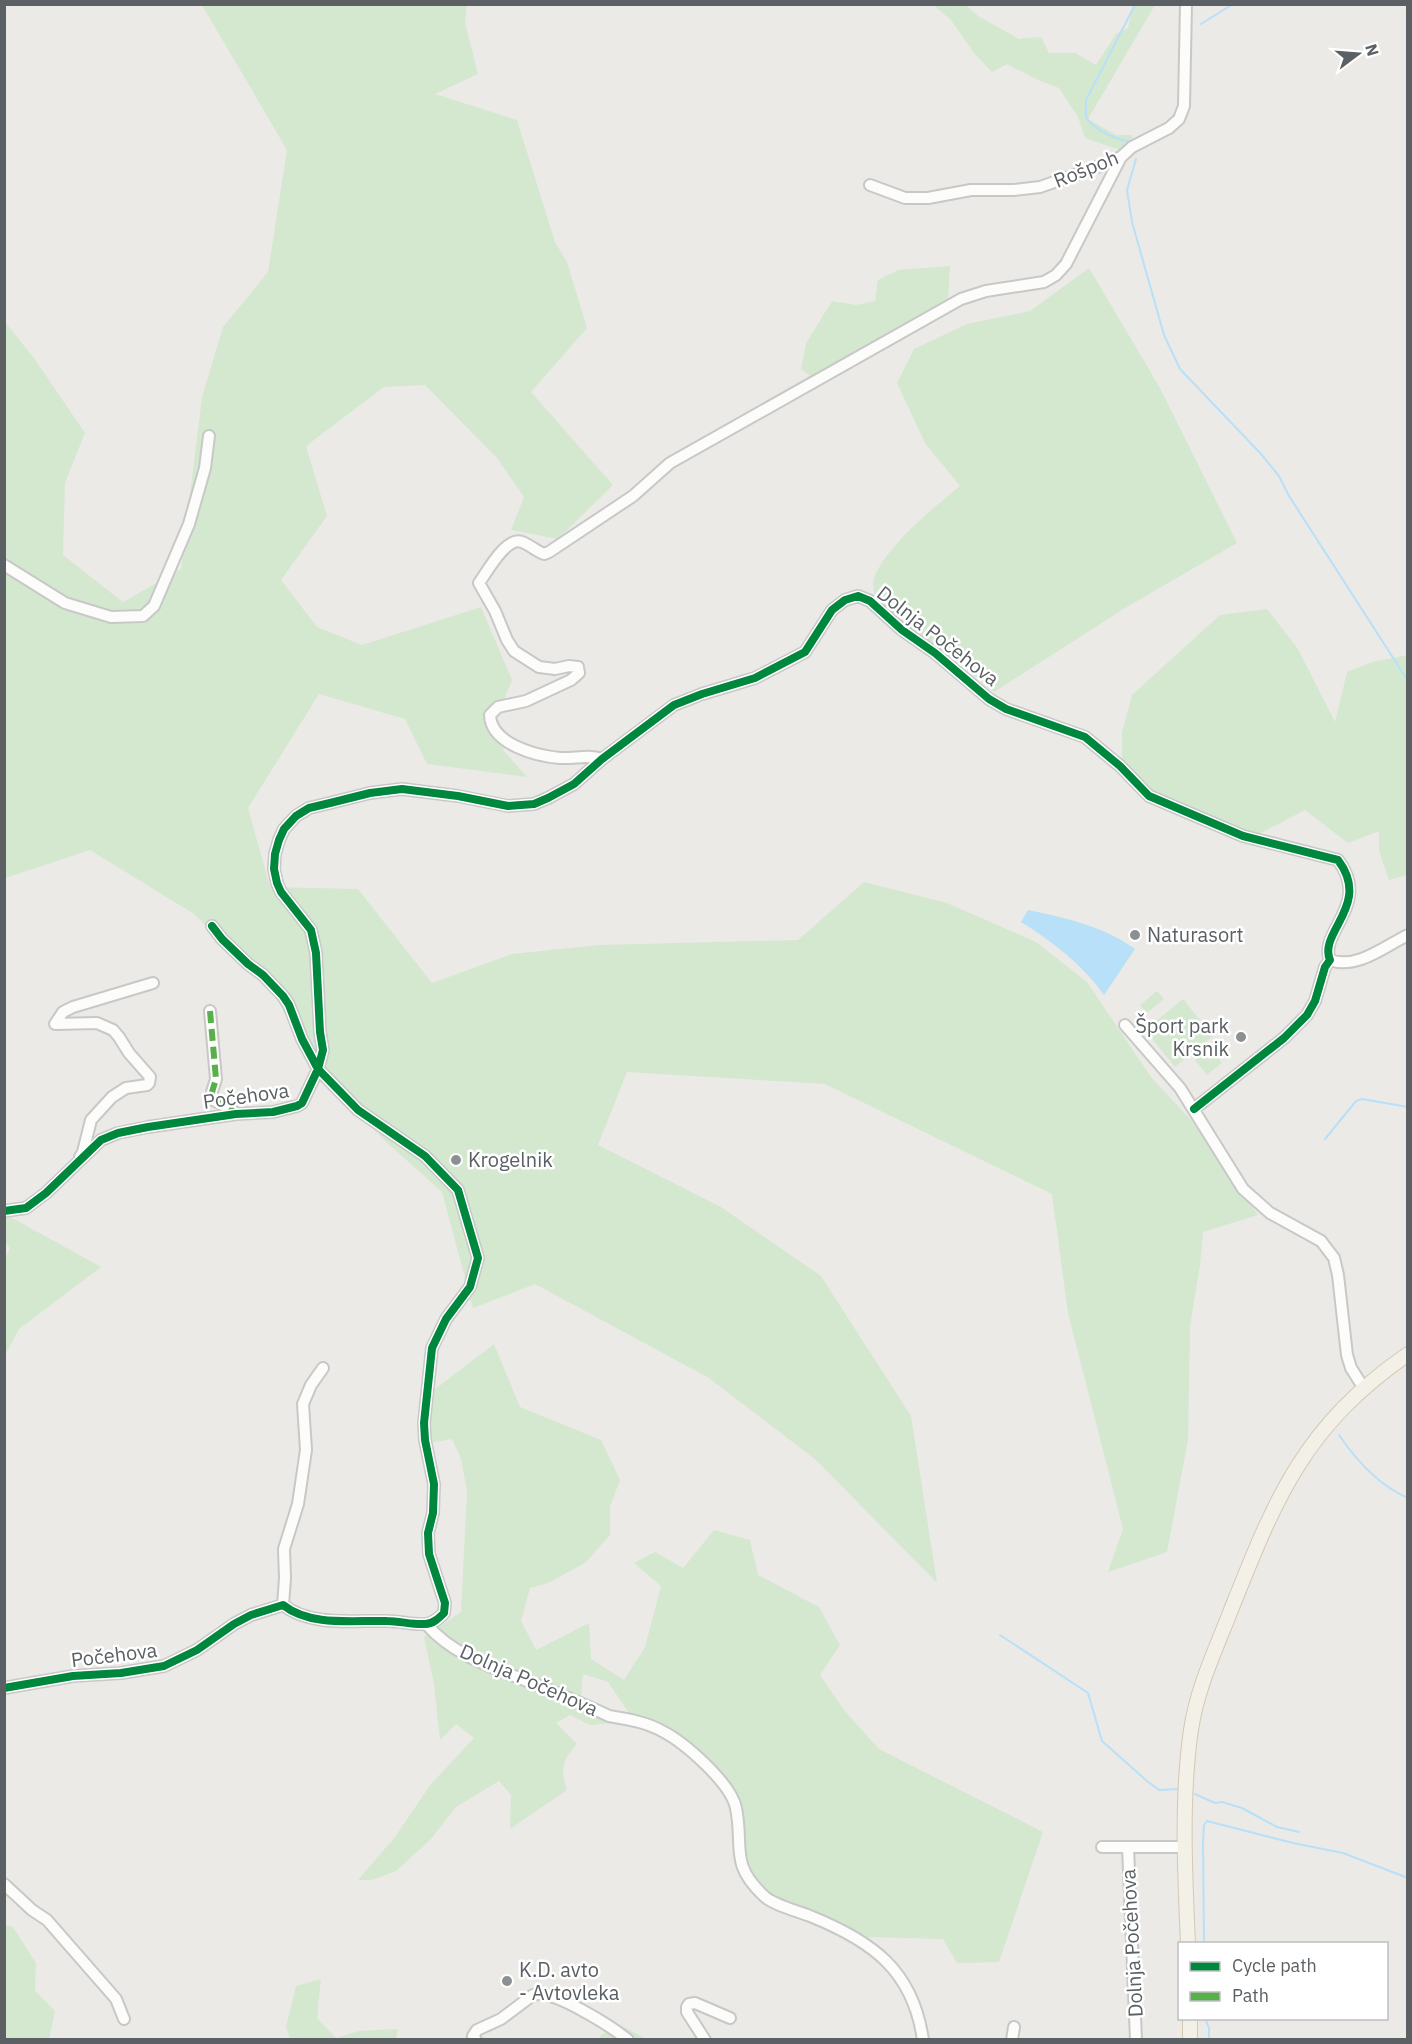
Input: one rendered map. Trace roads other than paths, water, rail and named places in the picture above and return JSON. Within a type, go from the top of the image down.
[{"type":"main road","points":[[1188,1942],[1185,1847],[1188,1754],[1198,1699],[1211,1661],[1260,1538],[1284,1488],[1314,1440],[1363,1387],[1407,1353]]},
{"type":"main road","points":[[1190,2020],[1190,2040]]},
{"type":"street","name":"Rošpoh","points":[[870,185],[905,198],[928,198],[971,190],[1023,189],[1040,187],[1121,157],[1132,147],[1169,128],[1179,119],[1184,106],[1186,4]]},
{"type":"street","points":[[602,759],[587,756],[563,758],[545,756],[506,741],[491,724],[490,715],[498,707],[526,701],[571,680],[579,673],[578,667],[555,669],[539,667],[514,651],[507,640],[495,611],[479,583],[502,551],[514,542],[522,542],[544,554],[549,552],[633,496],[670,463],[961,299],[986,291],[1044,282],[1066,264],[1121,157]]},
{"type":"street","points":[[4,565],[65,603],[111,616],[143,616],[154,606],[189,524],[205,468],[209,436]]},
{"type":"street","name":"Dolnja Počehova","points":[[318,1069],[323,1050],[316,953],[311,930],[281,892],[274,869],[274,854],[279,840],[284,829],[296,816],[309,808],[330,802],[402,789],[458,796],[508,806],[534,804],[568,789],[657,716],[682,701],[755,678],[805,652],[832,610],[845,600],[858,596],[870,601],[902,630],[935,653],[989,699],[1006,709],[1085,737],[1120,766],[1149,796],[1243,836],[1338,860],[1346,871],[1350,888],[1346,909],[1328,952],[1330,960],[1325,967],[1315,1001],[1307,1015],[1284,1038],[1194,1109]]},
{"type":"street","points":[[212,926],[228,945],[283,996],[318,1069],[358,1110],[425,1156],[458,1190],[478,1258],[470,1287],[446,1320],[432,1348],[424,1423],[434,1484],[433,1513],[428,1533],[429,1554],[445,1603],[444,1613],[437,1620],[426,1624],[319,1619],[289,1610],[283,1605],[284,1549],[298,1503],[306,1450],[303,1404],[311,1385],[323,1368]]},
{"type":"street","points":[[1330,960],[1344,962],[1357,960],[1407,935]]},
{"type":"street","name":"Počehova","points":[[73,1167],[83,1152],[91,1120],[112,1097],[126,1088],[147,1085],[150,1077],[113,1030],[97,1023],[55,1024],[63,1012],[73,1007],[153,983]]},
{"type":"street","name":"Počehova","points":[[210,1011],[216,1079],[212,1092],[213,1100],[230,1108],[236,1114]]},
{"type":"street","points":[[1125,1025],[1180,1088],[1243,1189],[1270,1213],[1321,1241],[1334,1258],[1347,1355],[1351,1368],[1363,1387]]},
{"type":"street","name":"Počehova","points":[[4,1211],[26,1208],[46,1193],[101,1140],[118,1133],[236,1114],[273,1112],[297,1106],[302,1103],[318,1069]]},
{"type":"street","name":"Počehova","points":[[4,1688],[73,1676],[164,1666],[196,1650],[251,1615],[283,1605]]},
{"type":"street","name":"Dolnja Počehova","points":[[426,1624],[449,1645],[476,1660],[609,1716],[632,1720],[663,1731],[690,1751],[723,1782],[736,1806],[741,1863],[747,1878],[766,1898],[826,1922],[856,1937],[887,1960],[899,1973],[914,2001],[923,2040]]},
{"type":"street","name":"Dolnja Počehova","points":[[1102,1847],[1185,1847]]},
{"type":"street","name":"Dolnja Počehova","points":[[1128,1847],[1136,2040]]},
{"type":"street","points":[[4,1884],[32,1910],[47,1920],[116,1999],[124,2019]]},
{"type":"street","points":[[476,2040],[473,2036],[477,2030],[501,2019],[539,1993],[602,2020],[628,2040]]},
{"type":"street","points":[[705,2040],[687,2012],[689,2004],[695,2004],[730,2018]]},
{"type":"street","points":[[1012,2040],[1014,2027]]},
{"type":"water","points":[[1028,910],[1097,929],[1135,949],[1104,995],[1066,954],[1021,922]]},
{"type":"waterway","points":[[1201,24],[1233,4]]},
{"type":"waterway","points":[[1131,142],[1106,134],[1091,123],[1086,118],[1086,100],[1135,5]]},
{"type":"waterway","points":[[1136,159],[1127,190],[1132,222],[1164,335],[1180,369],[1279,476],[1289,496],[1408,681]]},
{"type":"waterway","points":[[1325,1139],[1356,1101],[1362,1099],[1408,1107]]},
{"type":"waterway","points":[[1339,1435],[1369,1471],[1388,1487],[1408,1498]]},
{"type":"waterway","points":[[1000,1635],[1088,1693],[1102,1741],[1147,1781],[1159,1790],[1179,1789]]},
{"type":"waterway","points":[[1195,1794],[1215,1803],[1222,1802],[1242,1808],[1277,1827],[1299,1832]]},
{"type":"waterway","points":[[1204,1942],[1203,1842],[1204,1825],[1207,1821],[1343,1853],[1408,1878]]},
{"type":"waterway","points":[[1206,2020],[1209,2028],[1209,2040]]},
{"type":"place","name":"Naturasort","points":[[1135,935]]},
{"type":"place","name":"Šport park Krsnik","points":[[1241,1037]]},
{"type":"place","name":"Krogelnik","points":[[456,1160]]},
{"type":"place","name":"K.D. avto - Avtovleka","points":[[507,1981]]}]
